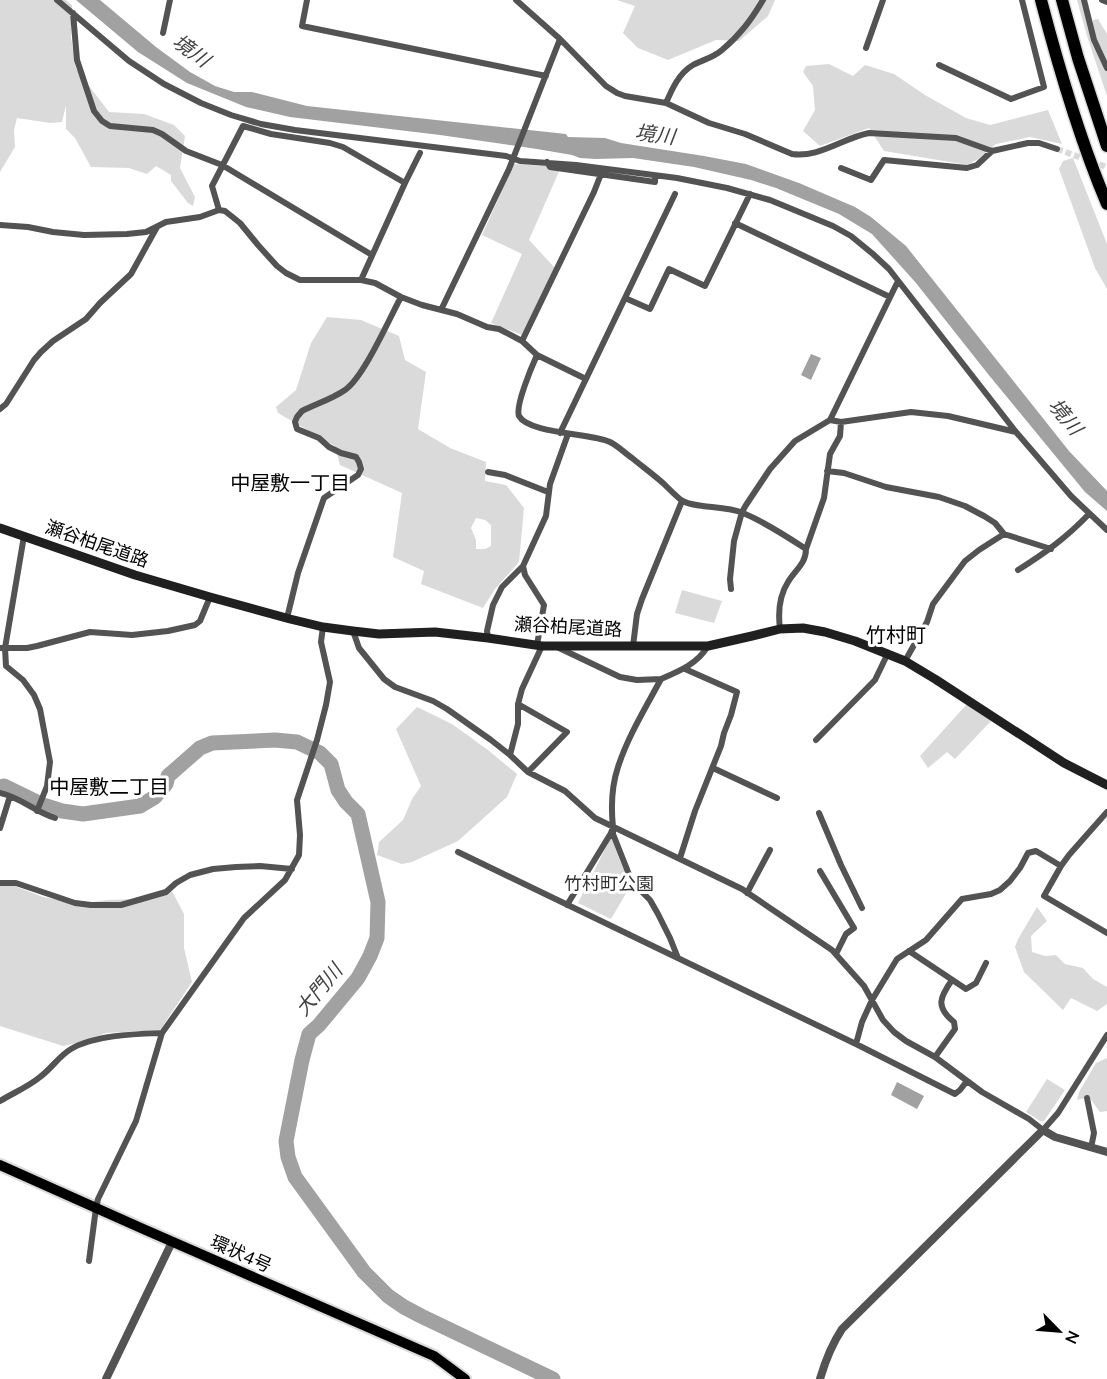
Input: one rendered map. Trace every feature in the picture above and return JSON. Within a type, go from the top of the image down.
[{"type":"highway","points":[[1041,0],[1079,126],[1107,204]]},
{"type":"highway","points":[[1062,0],[1107,146]]},
{"type":"main road","name":"瀬谷柏尾道路","points":[[0,528],[135,575],[210,597],[323,627],[353,631],[379,634],[435,632],[554,646],[708,646],[780,628],[804,628],[825,632],[905,661],[1064,763],[1107,785]]},
{"type":"main road","name":"環状4号","points":[[0,1165],[434,1356],[465,1379]]},
{"type":"street","points":[[57,0],[129,61],[164,84],[201,103],[261,124],[698,182],[770,200],[833,226],[851,236],[873,254],[898,281],[1016,432],[1071,496],[1107,530]]},
{"type":"street","points":[[163,33],[170,0]]},
{"type":"street","points":[[307,0],[302,26],[546,76]]},
{"type":"street","points":[[516,0],[560,39],[606,86],[617,93],[666,103],[709,123],[745,134],[787,152],[800,155],[814,153],[870,133],[956,138],[992,151]]},
{"type":"street","points":[[666,103],[675,84],[685,71],[721,51],[750,22],[763,0]]},
{"type":"street","points":[[866,48],[883,0]]},
{"type":"street","points":[[939,65],[1011,99],[1044,87],[1022,0]]},
{"type":"street","points":[[1084,0],[1094,40],[1107,68]]},
{"type":"street","points":[[1102,0],[1107,2]]},
{"type":"street","points":[[73,13],[77,60],[94,111],[102,122],[110,126],[153,130],[162,134],[186,151],[222,165],[372,255]]},
{"type":"street","points":[[441,310],[514,156],[560,39]]},
{"type":"street","points":[[219,210],[212,186],[243,126],[271,134],[343,147],[405,183]]},
{"type":"street","points":[[842,168],[871,180],[884,160],[967,168],[976,165],[992,151],[1028,143],[1044,144],[1057,149]]},
{"type":"street","points":[[361,280],[420,153]]},
{"type":"street","points":[[547,162],[550,167],[655,182],[656,176]]},
{"type":"street","points":[[522,341],[601,174]]},
{"type":"street","points":[[560,432],[675,194]]},
{"type":"street","points":[[625,298],[650,309],[669,269],[705,286],[750,194]]},
{"type":"street","points":[[0,225],[84,235],[127,234],[146,232],[166,222],[200,217],[219,210],[229,214],[240,223],[277,266],[294,278],[300,280],[361,280],[375,283],[422,306],[457,314],[487,327],[499,329],[522,341],[537,355],[586,379]]},
{"type":"street","points":[[735,223],[890,297]]},
{"type":"street","points":[[0,407],[6,404],[41,351],[86,319],[132,274],[158,226]]},
{"type":"street","points":[[731,589],[734,542],[742,512],[770,469],[795,441],[830,420],[898,281]]},
{"type":"street","points":[[287,618],[298,573],[324,498],[358,476],[361,469],[356,457],[340,453],[320,438],[297,429],[294,422],[302,411],[346,390],[356,380],[401,297]]},
{"type":"street","points":[[537,355],[518,409],[519,415],[528,424],[610,442],[682,501],[742,512],[806,549]]},
{"type":"street","points":[[830,420],[841,422],[911,412],[948,416],[1016,432]]},
{"type":"street","points":[[780,628],[779,611],[783,593],[787,583],[806,558],[806,549],[813,525],[824,498],[832,450],[840,436],[841,422]]},
{"type":"street","points":[[488,638],[487,631],[493,605],[502,587],[523,566],[546,516],[549,484],[568,434]]},
{"type":"street","points":[[827,471],[844,473],[886,487],[924,494],[965,506],[995,523],[1004,534],[1051,549]]},
{"type":"street","points":[[488,472],[505,475],[548,492]]},
{"type":"street","points":[[633,646],[637,614],[682,501]]},
{"type":"street","points":[[1018,570],[1051,549],[1089,514]]},
{"type":"street","points":[[905,661],[927,622],[933,604],[946,585],[965,561],[1004,534]]},
{"type":"street","points":[[24,536],[3,648],[6,666],[34,695],[40,709],[50,762],[47,786],[39,806]]},
{"type":"street","points":[[510,755],[518,724],[518,704],[522,688],[539,645],[544,605],[528,581],[523,566]]},
{"type":"street","points":[[3,648],[38,646],[90,632],[132,635],[195,625],[200,621],[210,597]]},
{"type":"street","points":[[89,1261],[98,1199],[136,1121],[162,1033],[244,918],[285,880],[299,855],[297,800],[314,749],[330,682],[321,642],[323,627]]},
{"type":"street","points":[[353,631],[359,648],[384,679],[395,687],[433,701],[447,709],[510,755],[528,772],[565,791],[595,818],[747,893],[836,954],[864,986],[883,1020],[906,1041],[935,1057],[982,1092],[1055,1137],[1107,1152]]},
{"type":"street","points":[[554,646],[620,677],[637,680],[661,679],[685,669],[704,653],[708,646]]},
{"type":"street","points":[[816,740],[875,680],[888,653]]},
{"type":"street","points":[[680,858],[695,811],[721,746],[737,692],[685,669]]},
{"type":"street","points":[[661,679],[618,768],[614,785],[613,834],[632,882],[650,900],[678,958]]},
{"type":"street","points":[[518,704],[567,732],[528,772]]},
{"type":"street","points":[[713,768],[777,798]]},
{"type":"street","points":[[0,793],[39,806],[55,818]]},
{"type":"street","points":[[0,828],[10,796]]},
{"type":"street","points":[[1107,812],[1069,855],[1044,896],[1107,933]]},
{"type":"street","points":[[819,813],[862,908]]},
{"type":"street","points":[[567,905],[613,827]]},
{"type":"street","points":[[747,893],[771,850]]},
{"type":"street","points":[[856,1044],[862,1022],[872,1000],[897,959],[926,940],[962,899],[992,894],[1000,890],[1020,868],[1028,853],[1036,851],[1061,866]]},
{"type":"street","points":[[458,852],[955,1094],[967,1081]]},
{"type":"street","points":[[0,883],[16,883],[75,903],[121,905],[166,892],[190,875],[213,869],[260,866],[292,869]]},
{"type":"street","points":[[820,871],[854,928],[846,934],[836,954]]},
{"type":"street","points":[[909,951],[966,989],[976,983],[987,963]]},
{"type":"street","points":[[935,1057],[955,1029],[954,1022],[942,1010],[941,1002],[942,995],[952,980]]},
{"type":"street","points":[[0,1101],[28,1087],[69,1050],[79,1045],[126,1035],[162,1033]]},
{"type":"street","points":[[820,1379],[842,1329],[1043,1130],[1058,1113],[1107,1035]]},
{"type":"street","points":[[1087,1098],[1094,1133],[1091,1148]]},
{"type":"street","points":[[106,1379],[172,1242]]},
{"type":"green space","points":[[0,0],[66,0],[72,5],[71,37],[76,69],[109,112],[144,114],[174,125],[185,136],[180,168],[195,197],[193,206],[171,181],[171,175],[156,166],[147,174],[129,168],[91,167],[75,138],[66,129],[66,105],[62,122],[50,123],[17,118],[14,130],[15,147],[0,172]]},
{"type":"green space","points":[[617,0],[775,0],[768,16],[739,41],[716,40],[668,60],[638,48],[623,33],[635,6]]},
{"type":"green space","points":[[1077,0],[1083,0],[1092,44],[1107,71],[1107,96],[1087,36]]},
{"type":"green space","points":[[1098,19],[1107,34],[1107,62],[1094,40],[1093,20]]},
{"type":"green space","points":[[829,64],[853,76],[865,65],[894,74],[966,118],[990,125],[1048,110],[1062,144],[1030,137],[996,144],[968,165],[884,151],[869,128],[820,146],[803,131],[815,110],[813,86],[803,72],[806,66]]},
{"type":"green space","points":[[1073,158],[1107,244],[1107,289],[1095,268],[1059,169],[1063,161]]},
{"type":"green space","points":[[514,164],[561,167],[529,240],[555,268],[522,335],[491,323],[522,254],[482,235]]},
{"type":"green space","points":[[327,317],[361,320],[399,336],[405,360],[426,372],[418,429],[450,448],[486,462],[485,481],[506,485],[524,508],[519,562],[495,589],[483,608],[421,584],[424,571],[393,557],[402,493],[340,465],[335,446],[278,413],[276,407],[296,390],[311,343]],"holes":[[[476,518],[485,520],[491,525],[491,546],[476,549],[476,540],[471,528]]]},
{"type":"green space","points":[[682,590],[722,601],[714,623],[675,613]]},
{"type":"green space","points":[[967,704],[991,721],[955,759],[947,752],[928,768],[920,756]]},
{"type":"green space","points":[[417,707],[452,724],[517,774],[507,797],[458,841],[412,862],[402,864],[377,855],[379,842],[403,820],[412,799],[421,786],[396,729]]},
{"type":"green space","name":"竹村町公園","points":[[611,837],[631,885],[611,919],[578,903]]},
{"type":"green space","points":[[0,881],[43,897],[79,904],[133,899],[172,891],[184,914],[184,948],[192,982],[160,1030],[106,1033],[63,1046],[0,1026]]},
{"type":"green space","points":[[1037,907],[1047,921],[1031,936],[1032,952],[1045,956],[1056,955],[1065,964],[1083,968],[1093,979],[1107,987],[1107,1004],[1097,1011],[1071,998],[1063,1010],[1024,972],[1015,947]]},
{"type":"green space","points":[[1107,1058],[1107,1111],[1100,1112],[1089,1097],[1077,1100],[1079,1092],[1096,1063]]},
{"type":"green space","points":[[1047,1079],[1065,1090],[1044,1121],[1040,1121],[1026,1112]]},
{"type":"shaded area","points":[[76,0],[100,0],[190,72],[215,86],[234,92],[252,92],[307,106],[566,134],[568,137],[605,138],[621,143],[704,156],[746,164],[855,207],[906,246],[1069,451],[1107,491],[1107,511],[1085,492],[916,283],[872,234],[839,214],[776,188],[694,167],[633,158],[580,158],[537,149],[440,135],[290,117],[246,107],[187,83],[138,52]]},
{"type":"shaded area","points":[[811,354],[821,358],[811,380],[801,375]]},
{"type":"shaded area","points":[[897,1082],[924,1096],[917,1109],[891,1095]]},
{"type":"waterway","name":"大門川","points":[[0,787],[4,786],[43,805],[83,814],[140,806],[155,797],[166,784],[168,776],[200,748],[212,743],[275,740],[297,742],[320,753],[331,764],[338,790],[358,814],[378,902],[377,938],[358,978],[309,1034],[286,1141],[288,1157],[295,1177],[364,1272],[388,1296],[421,1316],[553,1379]]},
{"type":"tunnel","points":[[1057,149],[1107,167]]},
{"type":"district","name":"中屋敷一丁目","points":[[290,483]]},
{"type":"district","name":"竹村町","points":[[896,635]]},
{"type":"district","name":"中屋敷二丁目","points":[[109,787]]},
{"type":"water label","name":"境川","points":[[191,51]]},
{"type":"water label","name":"境川","points":[[655,135]]},
{"type":"water label","name":"境川","points":[[1065,417]]}]
